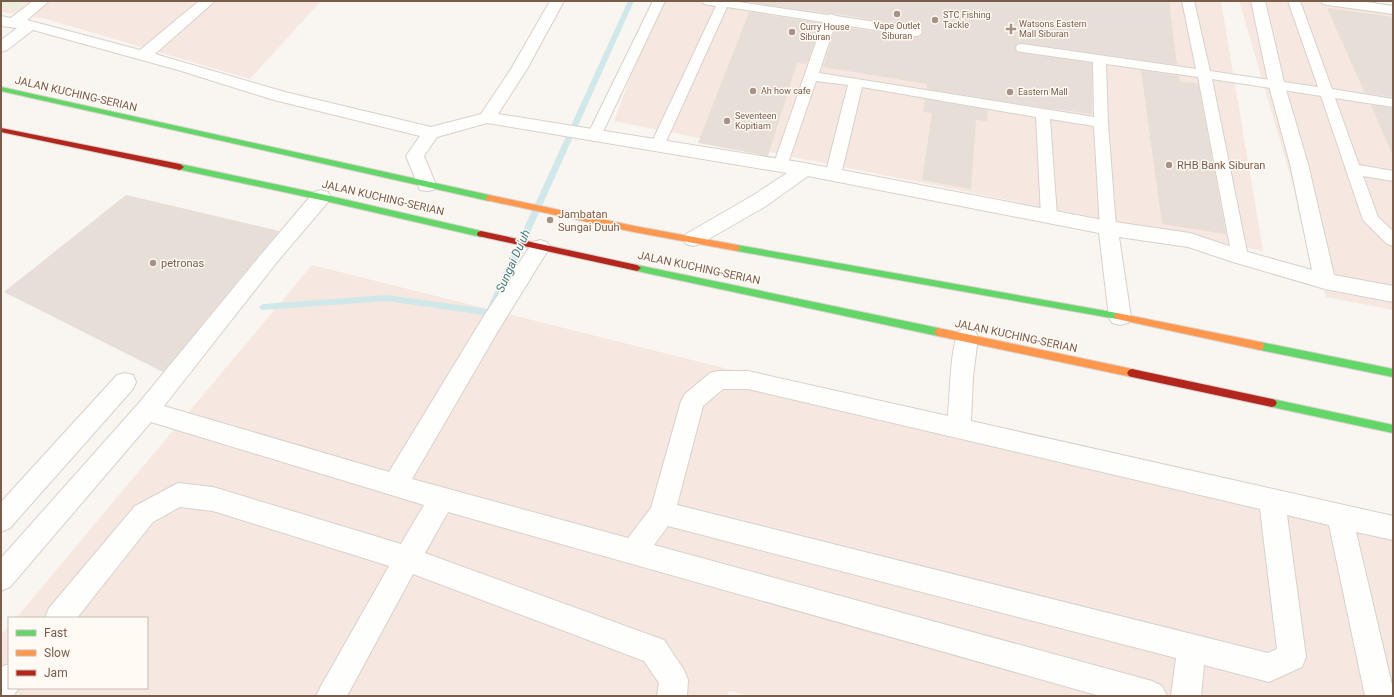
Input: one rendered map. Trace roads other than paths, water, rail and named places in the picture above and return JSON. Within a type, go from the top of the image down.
[{"type":"highway","name":"JALAN KUCHING-SERIAN","points":[[1,89],[427,185],[634,229],[1120,317],[1393,373]]},
{"type":"highway","name":"JALAN KUCHING-SERIAN","points":[[1,130],[321,197],[537,246],[1393,429]]},
{"type":"street","points":[[1,47],[10,22],[42,1]]},
{"type":"street","points":[[144,55],[208,1]]},
{"type":"street","points":[[487,118],[519,69],[557,1]]},
{"type":"street","points":[[1258,1],[1277,86],[1299,164],[1326,281]]},
{"type":"street","points":[[1328,1],[1393,10]]},
{"type":"street","points":[[10,22],[144,55],[280,96],[432,133],[487,118],[805,169],[1108,228],[1190,240],[1240,257],[1326,281],[1393,294]]},
{"type":"street","points":[[427,185],[415,156],[432,133]]},
{"type":"street","points":[[693,239],[759,201],[805,169]]},
{"type":"street","points":[[1,578],[146,411],[265,263],[321,197]]},
{"type":"street","points":[[1108,228],[1120,317]]},
{"type":"street","points":[[396,484],[537,246]]},
{"type":"street","points":[[959,429],[962,377],[967,337]]},
{"type":"street","points":[[634,552],[662,513],[693,401],[718,380],[748,380],[1393,528]]},
{"type":"street","points":[[1,520],[125,382]]},
{"type":"street","points":[[146,411],[396,484],[442,500],[1152,696]]},
{"type":"street","points":[[60,617],[144,514],[178,495],[213,499],[407,559],[654,650],[674,680],[672,696]]},
{"type":"street","points":[[662,513],[1269,668],[1292,657],[1273,509],[1270,499]]},
{"type":"street","points":[[331,696],[407,559],[442,500]]},
{"type":"street","points":[[1340,516],[1380,696]]},
{"type":"street","points":[[1186,696],[1192,648]]},
{"type":"street","points":[[1,688],[8,679]]},
{"type":"lane","points":[[589,135],[659,1]]},
{"type":"lane","points":[[708,1],[724,2],[916,32]]},
{"type":"lane","points":[[1188,1],[1240,257]]},
{"type":"lane","points":[[1294,1],[1371,220],[1393,240]]},
{"type":"lane","points":[[657,146],[724,2]]},
{"type":"lane","points":[[780,166],[831,18]]},
{"type":"lane","points":[[1022,48],[1100,58],[1393,103]]},
{"type":"lane","points":[[1100,58],[1101,123],[1108,228]]},
{"type":"lane","points":[[812,76],[1101,123]]},
{"type":"lane","points":[[833,175],[856,82]]},
{"type":"lane","points":[[1043,113],[1049,216]]},
{"type":"lane","points":[[1353,169],[1393,176]]},
{"type":"waterway","name":"Sungai Du'uh","points":[[263,307],[387,298],[490,313],[631,1]]},
{"type":"place","name":"Vape Outlet Siburan","points":[[897,14]]},
{"type":"place","name":"STC Fishing Tackle","points":[[935,20]]},
{"type":"place","name":"Watsons Eastern Mall Siburan","points":[[1011,29]]},
{"type":"place","name":"Curry House Siburan","points":[[792,32]]},
{"type":"place","name":"Ah how cafe","points":[[753,91]]},
{"type":"place","name":"Eastern Mall","points":[[1010,92]]},
{"type":"place","name":"Seventeen Kopitiam","points":[[727,121]]},
{"type":"place","name":"RHB Bank Siburan","points":[[1169,165]]},
{"type":"place","name":"Jambatan Sungai Duuh","points":[[550,220]]},
{"type":"place","name":"petronas","points":[[153,263]]}]
